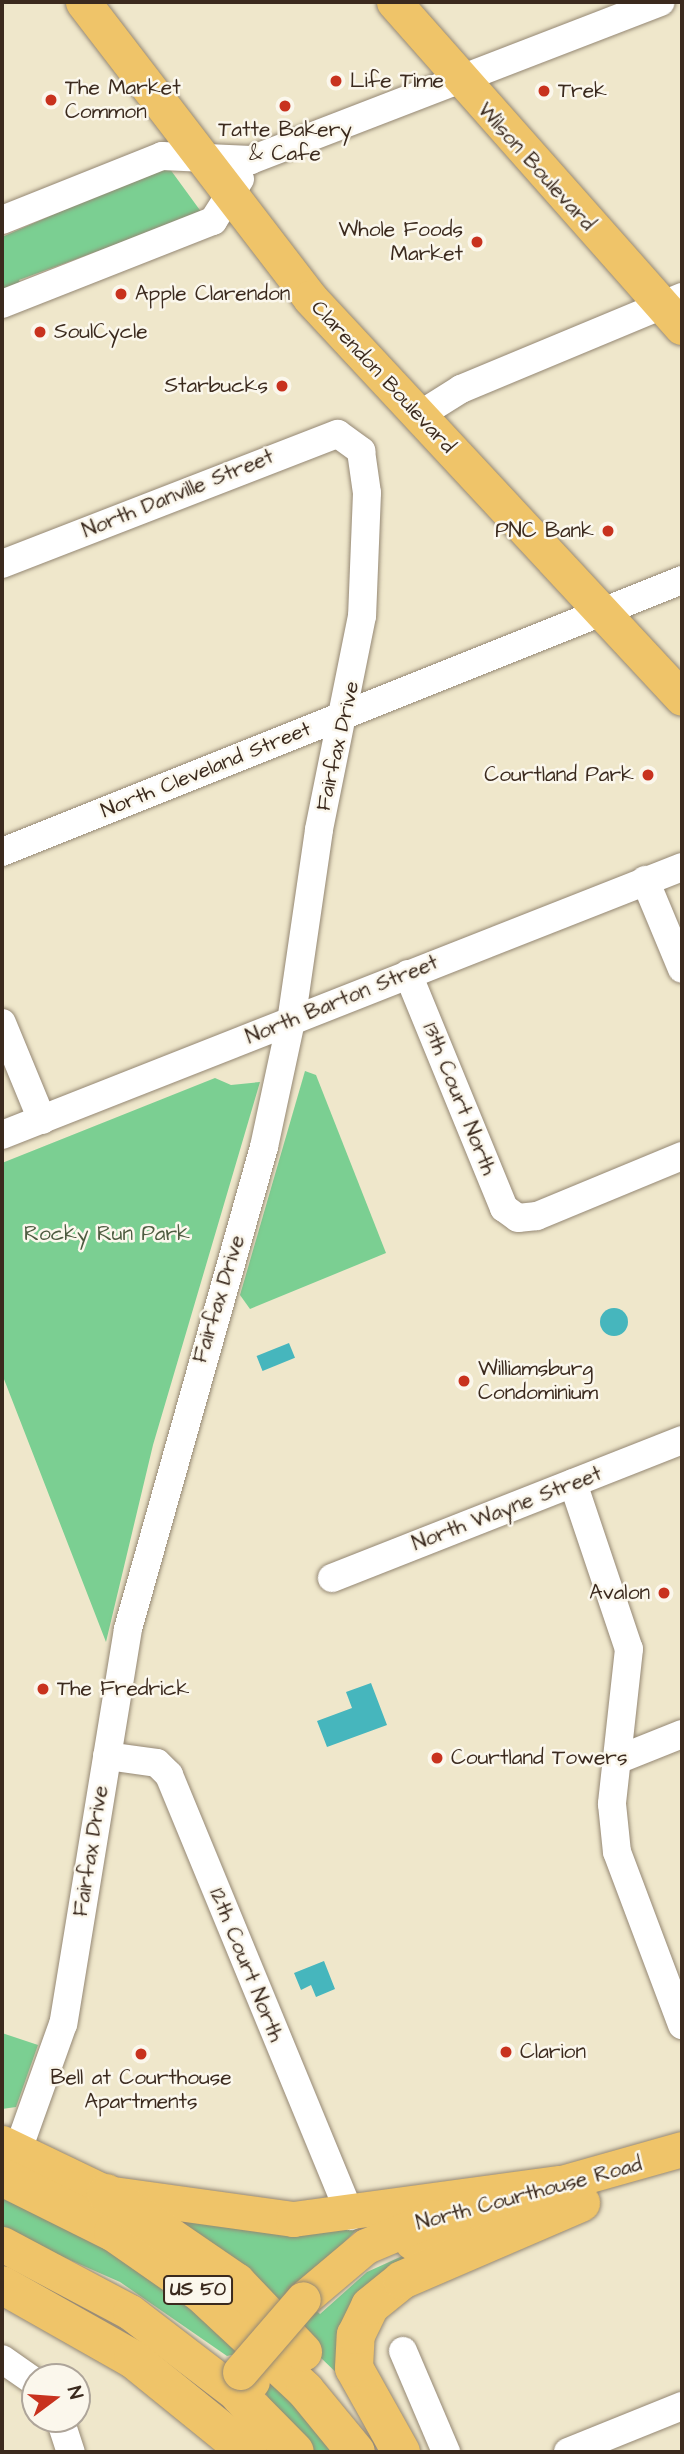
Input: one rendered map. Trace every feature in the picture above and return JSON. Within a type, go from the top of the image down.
[{"type":"highway","name":"US 50","points":[[7,2157],[202,2294],[305,2390],[356,2452]]},
{"type":"highway","points":[[401,2452],[354,2368],[356,2336],[370,2306],[402,2280],[588,2190]]},
{"type":"highway","points":[[106,2193],[236,2282],[329,2378],[388,2452]]},
{"type":"highway","points":[[2,2285],[133,2359],[248,2452]]},
{"type":"highway","points":[[240,2384],[295,2452]]},
{"type":"main road","name":"Clarendon Boulevard","points":[[83,2],[310,298],[682,698]]},
{"type":"main road","name":"Wilson Boulevard","points":[[394,2],[458,81],[676,310]]},
{"type":"main road","name":"North Courthouse Road","points":[[588,2190],[682,2149]]},
{"type":"main road","points":[[7,2157],[106,2193],[293,2219],[351,2216],[518,2184],[588,2190]]},
{"type":"main road","name":"North Courthouse Road","points":[[240,2384],[345,2260],[395,2232],[682,2172]]},
{"type":"main road","points":[[2,2244],[130,2312],[240,2384]]},
{"type":"street","points":[[581,32],[597,2]]},
{"type":"street","points":[[2,220],[162,156],[251,160],[661,2]]},
{"type":"street","points":[[4,304],[213,221],[251,160]]},
{"type":"street","points":[[418,416],[461,388],[676,310]]},
{"type":"street","name":"North Danville Street","points":[[2,564],[288,451],[341,433],[355,442]]},
{"type":"street","name":"Fairfax Drive","points":[[7,2157],[63,2024],[128,1629],[264,1147],[291,1021],[319,830],[347,713],[367,550],[366,475],[355,442]]},
{"type":"street","name":"North Cleveland Street","points":[[2,852],[682,580]]},
{"type":"street","name":"North Barton Street","points":[[2,1135],[682,867]]},
{"type":"street","points":[[645,880],[682,969]]},
{"type":"street","name":"13th Court North","points":[[408,974],[504,1208],[518,1218],[537,1216],[682,1156]]},
{"type":"street","points":[[2,1023],[42,1120]]},
{"type":"street","name":"North Wayne Street","points":[[332,1578],[682,1440]]},
{"type":"street","points":[[573,1482],[629,1649],[612,1817],[617,1852],[682,2025]]},
{"type":"street","points":[[617,1760],[682,1734]]},
{"type":"street","name":"12th Court North","points":[[107,1756],[157,1763],[169,1775],[351,2216]]},
{"type":"street","points":[[403,2351],[446,2452]]},
{"type":"street","points":[[2,2360],[21,2373]]},
{"type":"street","points":[[568,2452],[682,2406]]},
{"type":"street","points":[[65,2433],[71,2452]]},
{"type":"green space","points":[[167,165],[202,213],[19,280],[21,286],[2,294],[2,237]]},
{"type":"green space","points":[[305,1071],[316,1075],[386,1253],[250,1309],[240,1295]]},
{"type":"green space","name":"Rocky Run Park","points":[[215,1078],[231,1085],[260,1082],[153,1445],[106,1642],[2,1374],[2,1163]]},
{"type":"green space","points":[[2,2033],[38,2045],[16,2107],[2,2109]]},
{"type":"green space","points":[[2,2197],[108,2251],[181,2300],[239,2349],[236,2354],[227,2356],[120,2282],[2,2230]]},
{"type":"green space","points":[[172,2215],[357,2229],[296,2293],[320,2314],[367,2272],[429,2244],[390,2276],[344,2380]]},
{"type":"green space","points":[[266,2376],[333,2452],[310,2452],[285,2427],[260,2383]]},
{"type":"water","points":[[614,1308],[624,1312],[628,1322],[624,1332],[614,1336],[604,1332],[600,1322],[604,1312]]},
{"type":"water","points":[[289,1343],[295,1358],[263,1371],[257,1356]]},
{"type":"water","points":[[371,1683],[387,1725],[327,1747],[317,1721],[352,1708],[346,1692]]},
{"type":"water","points":[[324,1961],[335,1989],[316,1997],[311,1985],[301,1990],[294,1973]]},
{"type":"place","name":"Life Time","points":[[336,81]]},
{"type":"place","name":"Trek","points":[[544,91]]},
{"type":"place","name":"The Market Common","points":[[51,100]]},
{"type":"place","name":"Tatte Bakery & Cafe","points":[[285,106]]},
{"type":"place","name":"Whole Foods Market","points":[[477,242]]},
{"type":"place","name":"Apple Clarendon","points":[[121,294]]},
{"type":"place","name":"SoulCycle","points":[[40,332]]},
{"type":"place","name":"Starbucks","points":[[282,386]]},
{"type":"place","name":"PNC Bank","points":[[608,531]]},
{"type":"place","name":"Courtland Park","points":[[648,775]]},
{"type":"place","name":"Williamsburg Condominium","points":[[464,1381]]},
{"type":"place","name":"Avalon","points":[[664,1593]]},
{"type":"place","name":"The Fredrick","points":[[43,1689]]},
{"type":"place","name":"Courtland Towers","points":[[437,1758]]},
{"type":"place","name":"Clarion","points":[[506,2052]]},
{"type":"place","name":"Bell at Courthouse Apartments","points":[[141,2054]]}]
